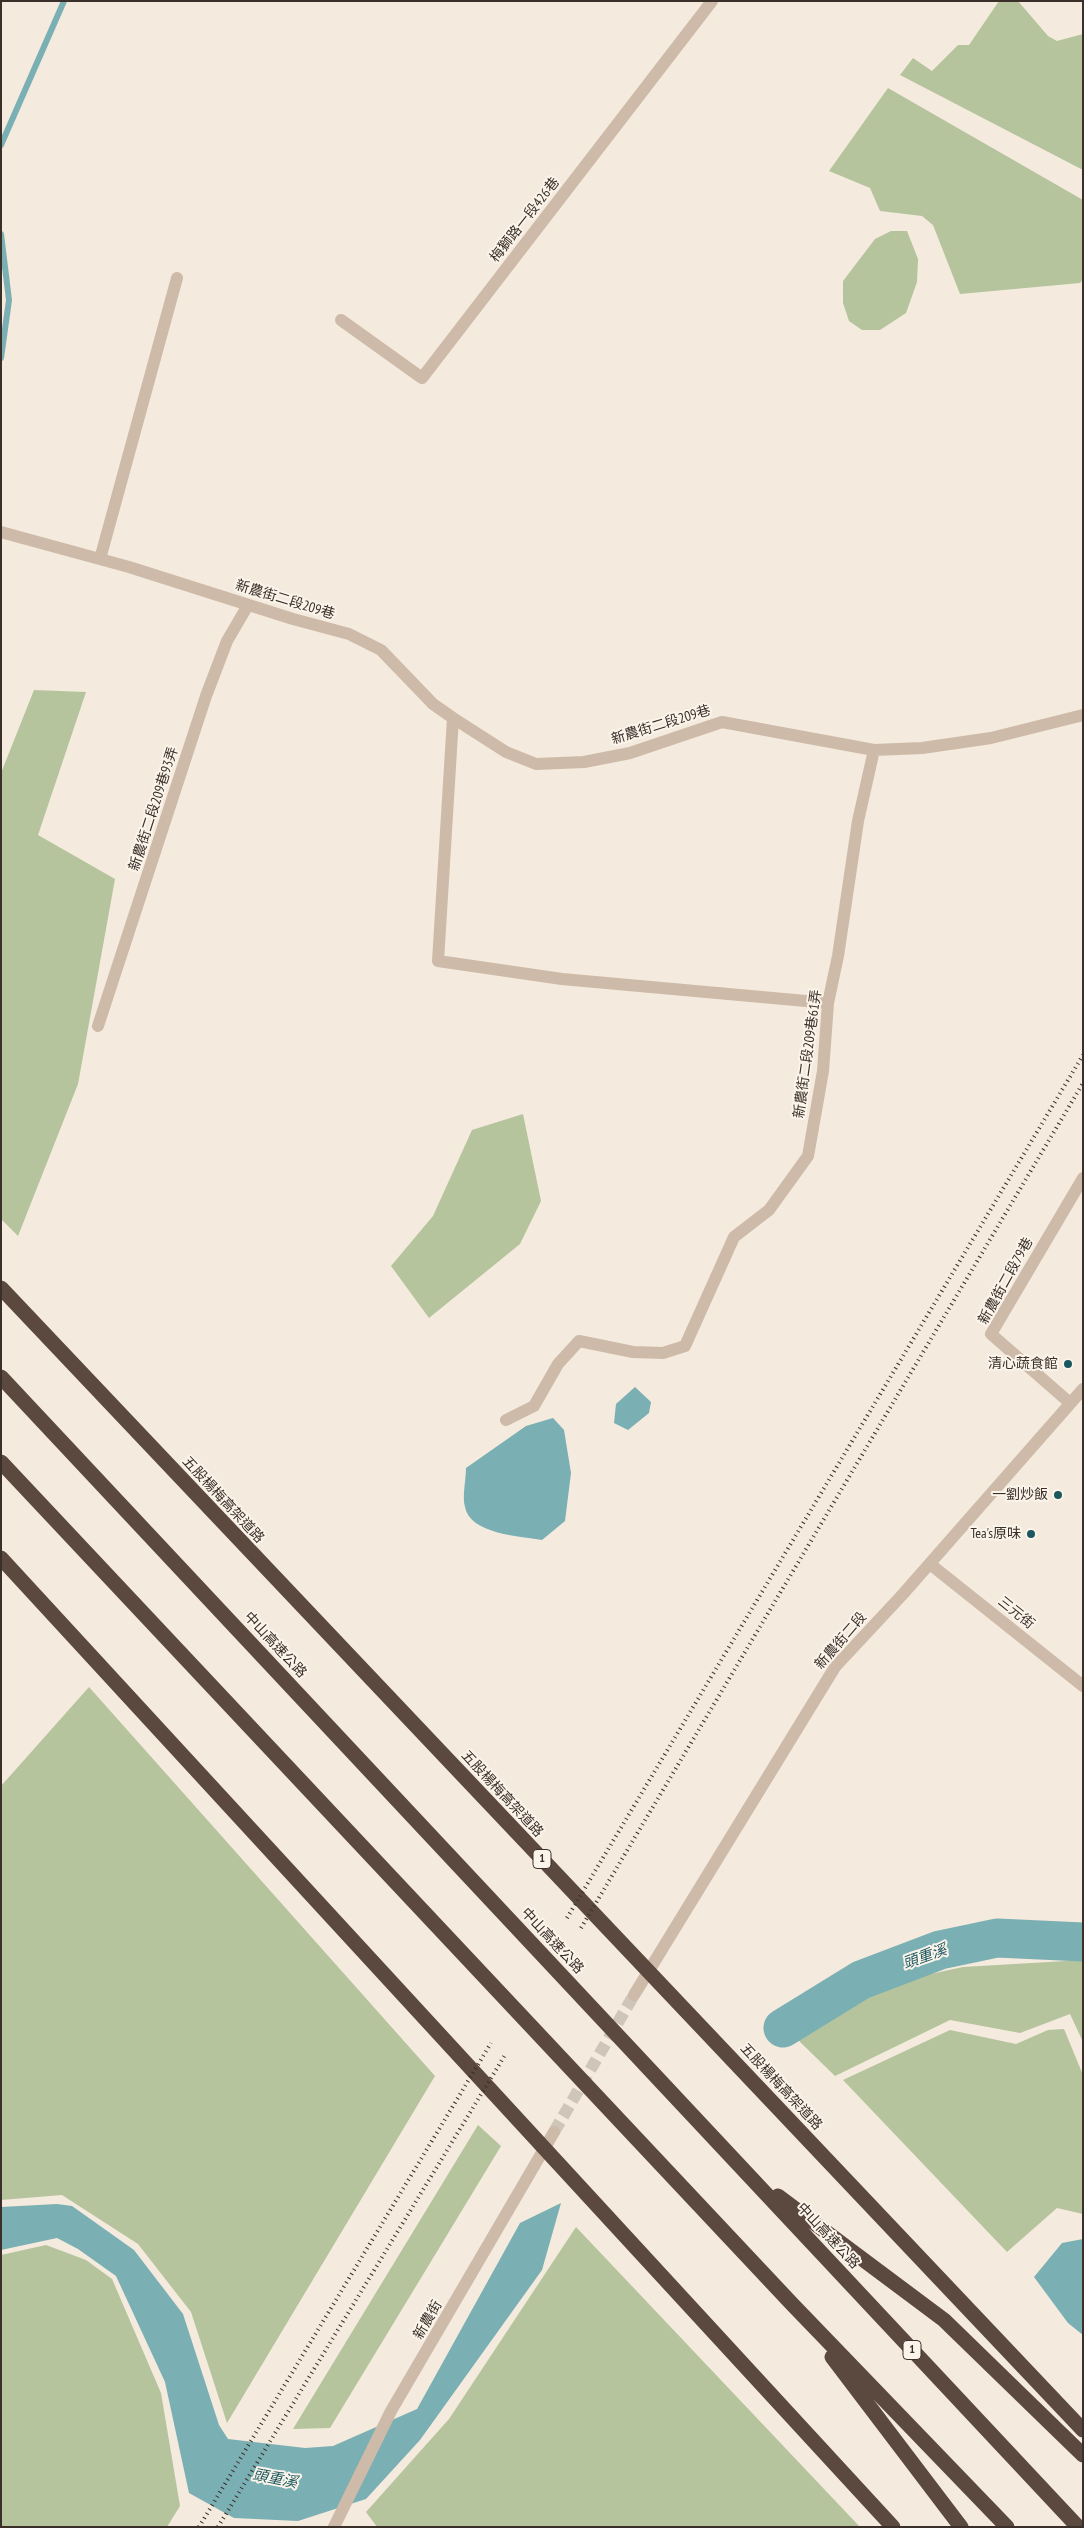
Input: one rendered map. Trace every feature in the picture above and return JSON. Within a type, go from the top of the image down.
[{"type":"highway","name":"五股楊梅高架道路","points":[[1,1288],[1083,2430]]},
{"type":"highway","name":"中山高速公路","points":[[1,1377],[1078,2527]]},
{"type":"highway","points":[[1,1462],[792,2304],[1007,2527]]},
{"type":"highway","points":[[1,1558],[893,2527]]},
{"type":"highway","points":[[746,2172],[944,2320],[1083,2455]]},
{"type":"highway","points":[[792,2304],[960,2527]]},
{"type":"street","name":"梅獅路一段426巷","points":[[341,320],[422,378],[712,1]]},
{"type":"street","points":[[100,559],[176,278]]},
{"type":"street","name":"新農街二段209巷","points":[[1,532],[100,559],[349,634],[381,650],[433,704],[453,718],[506,752],[536,764],[584,762],[630,753],[722,722],[874,750],[922,748],[991,738],[1083,715]]},
{"type":"street","name":"新農街二段209巷93弄","points":[[98,1026],[206,696],[228,641],[248,605]]},
{"type":"street","points":[[453,718],[438,961],[562,979],[828,1003]]},
{"type":"street","name":"新農街二段209巷61弄","points":[[506,1420],[534,1406],[558,1364],[579,1341],[633,1352],[663,1353],[685,1346],[734,1237],[770,1210],[808,1156],[823,1071],[828,1003],[838,956],[858,821],[874,750]]},
{"type":"street","name":"新農街二段79巷","points":[[1070,1403],[991,1334],[1083,1178]]},
{"type":"street","name":"新農街二段","points":[[634,1995],[835,1667],[930,1564],[1083,1389]]},
{"type":"street","name":"三元街","points":[[930,1564],[1083,1686]]},
{"type":"street","name":"新農街","points":[[337,2523],[392,2411],[554,2132]]},
{"type":"green space","points":[[999,1],[1018,1],[1048,36],[1057,41],[1083,34],[1083,170],[900,75],[913,58],[932,71],[958,45],[969,45]]},
{"type":"green space","points":[[888,88],[1083,200],[1083,279],[1080,283],[960,294],[933,225],[922,216],[880,211],[870,188],[829,171]]},
{"type":"green space","points":[[891,231],[907,231],[918,259],[917,282],[906,313],[880,330],[862,330],[849,321],[843,303],[843,281],[875,239]]},
{"type":"green space","points":[[34,690],[86,692],[38,835],[115,879],[78,1084],[18,1236],[1,1219],[1,773]]},
{"type":"green space","points":[[523,1114],[541,1201],[520,1244],[429,1318],[391,1266],[433,1216],[472,1130]]},
{"type":"green space","points":[[89,1687],[435,2076],[227,2423],[191,2312],[138,2244],[62,2195],[1,2200],[1,1786]]},
{"type":"green space","points":[[1083,1960],[1083,2042],[1070,2014],[1020,2033],[950,2020],[835,2076],[796,2038],[889,1983],[963,1967]]},
{"type":"green space","points":[[1064,2029],[1083,2075],[1083,2214],[1057,2208],[1007,2252],[843,2080],[950,2030],[1016,2044],[1048,2030]]},
{"type":"green space","points":[[478,2125],[501,2146],[330,2428],[293,2429]]},
{"type":"green space","points":[[576,2227],[860,2527],[377,2527],[366,2512],[449,2419]]},
{"type":"green space","points":[[46,2245],[86,2260],[112,2279],[161,2393],[180,2506],[167,2527],[1,2527],[1,2255]]},
{"type":"water","points":[[635,1387],[651,1402],[649,1413],[628,1430],[614,1423],[616,1404]]},
{"type":"water","points":[[553,1418],[564,1430],[571,1473],[565,1521],[542,1540],[497,1532],[476,1523],[469,1516],[464,1503],[466,1468],[526,1426]]},
{"type":"water","points":[[561,2203],[542,2270],[420,2440],[366,2499],[298,2521],[234,2518],[189,2493],[165,2382],[116,2276],[78,2249],[57,2238],[1,2250],[1,2207],[57,2204],[72,2206],[134,2250],[183,2314],[219,2425],[228,2439],[305,2448],[333,2446],[417,2409],[520,2223]]},
{"type":"water","points":[[1083,2239],[1083,2335],[1068,2323],[1034,2277],[1062,2243]]},
{"type":"waterway","points":[[1,145],[64,1]]},
{"type":"waterway","points":[[1,234],[9,300],[1,358]]},
{"type":"waterway","name":"頭重溪","points":[[783,2028],[861,1980],[940,1950],[997,1938],[1083,1942]]},
{"type":"tunnel","points":[[554,2132],[634,1995]]},
{"type":"railway","points":[[567,1918],[1083,1055]]},
{"type":"railway","points":[[581,1928],[1083,1083]]},
{"type":"railway","points":[[199,2527],[491,2043]]},
{"type":"railway","points":[[218,2527],[505,2055]]},
{"type":"place","name":"清心蔬食館","points":[[1068,1364]]},
{"type":"place","name":"一劉炒飯","points":[[1058,1495]]},
{"type":"place","name":"Tea's原味","points":[[1031,1534]]}]
